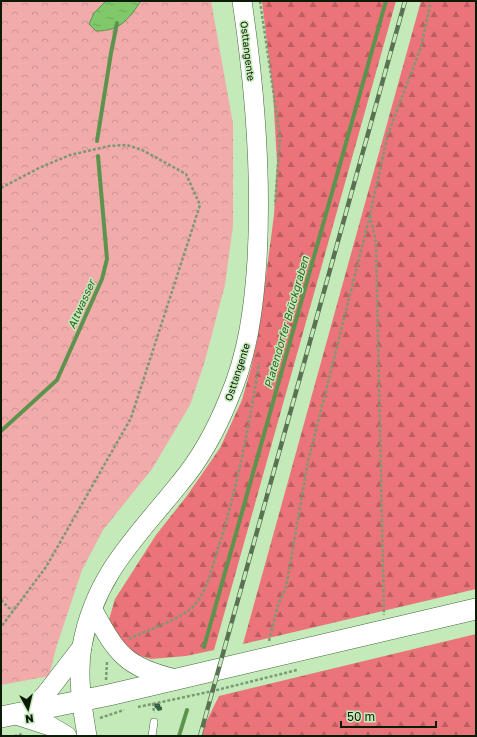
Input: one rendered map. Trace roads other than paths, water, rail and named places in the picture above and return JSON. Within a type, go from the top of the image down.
[{"type":"main road","name":"Osttangente","points":[[87,736],[82,701],[80,670],[82,647],[99,592],[117,560],[181,482],[210,439],[230,397],[246,346],[255,290],[260,181],[257,125],[242,1]]},
{"type":"main road","points":[[15,715],[82,701],[110,704],[176,679],[476,609]]},
{"type":"main road","points":[[93,610],[116,650],[132,663],[153,674],[176,679]]},
{"type":"main road","points":[[15,715],[45,695],[82,647]]},
{"type":"main road","points":[[15,715],[50,726],[67,736]]},
{"type":"lane","points":[[152,736],[154,722]]},
{"type":"water","points":[[106,1],[141,1],[132,14],[117,27],[96,31],[89,24],[94,13]]},
{"type":"waterway","name":"Platendorfer Brückgraben","points":[[204,647],[386,1]]},
{"type":"waterway","name":"Altwasser","points":[[97,141],[117,23]]},
{"type":"waterway","name":"Altwasser","points":[[1,431],[57,380],[102,279],[107,259],[98,156]]},
{"type":"waterway","name":"Platendorfer Brückgraben","points":[[179,736],[187,710]]},
{"type":"railway","points":[[200,736],[405,1]]}]
